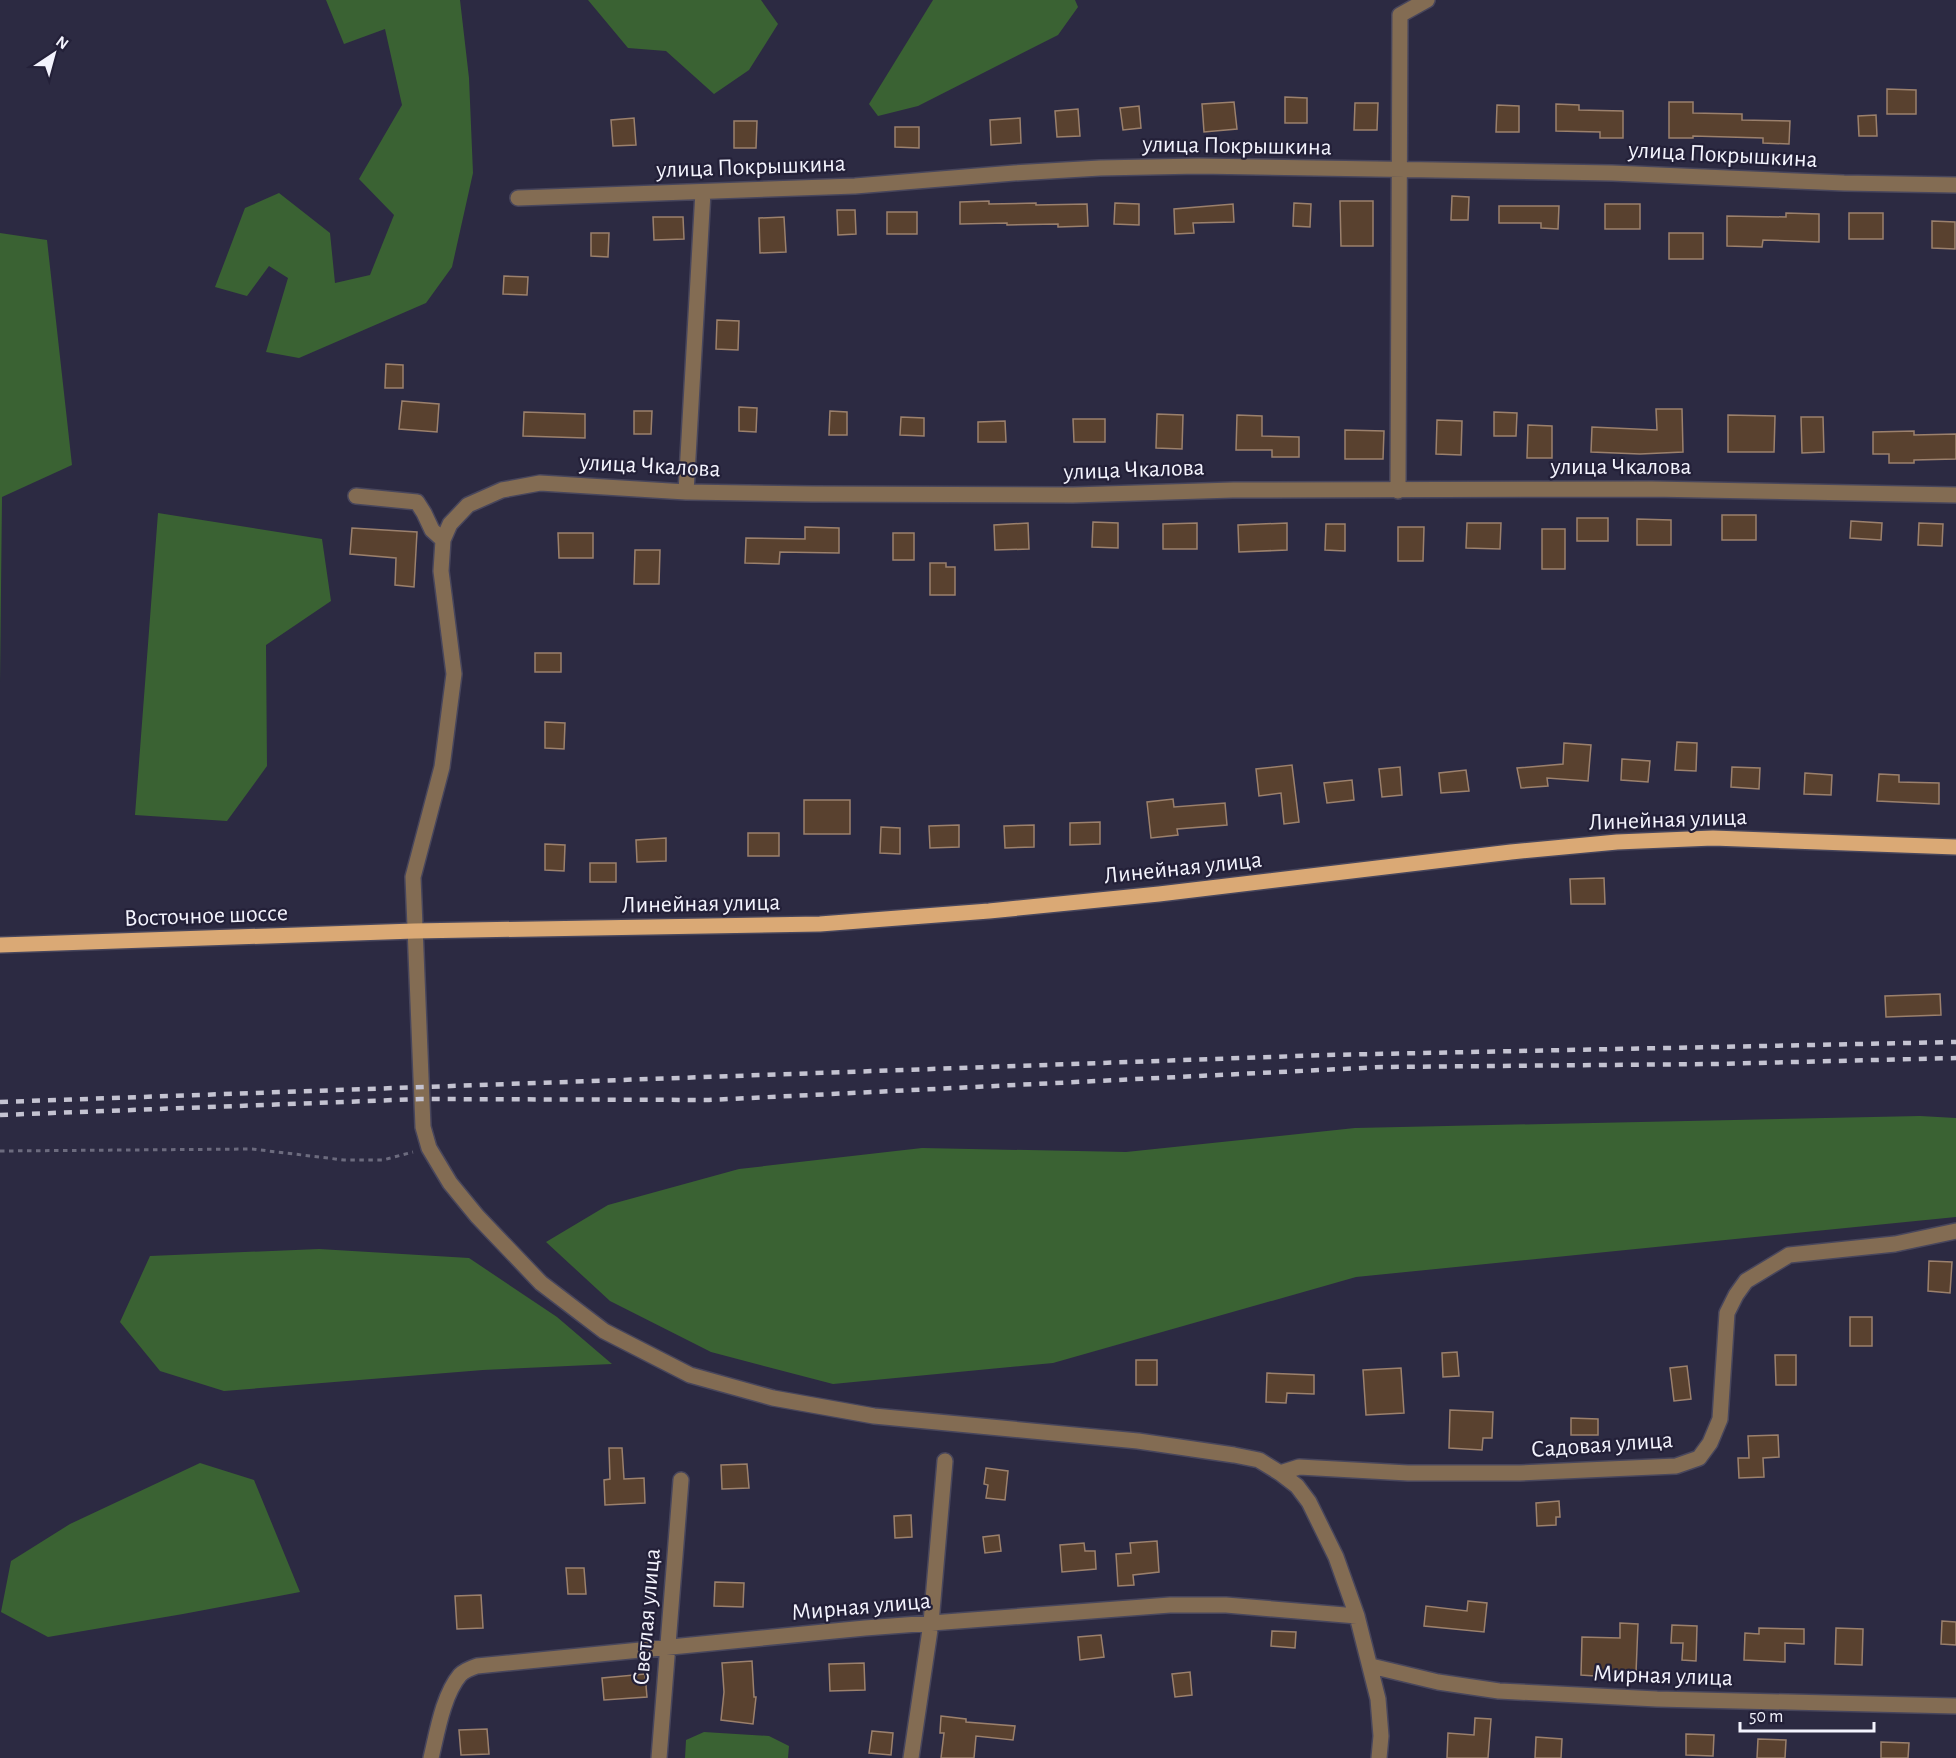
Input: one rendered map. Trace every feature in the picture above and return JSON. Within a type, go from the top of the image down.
[{"type":"main road","name":"Линейная улица","points":[[414,931],[831,923],[989,911],[1159,894],[1511,852],[1617,842],[1713,838],[1956,847]]},
{"type":"main road","name":"Восточное шоссе","points":[[0,945],[414,931]]},
{"type":"street","points":[[1398,491],[1400,15],[1427,0]]},
{"type":"street","name":"улица Покрышкина","points":[[518,198],[855,186],[1100,168],[1199,166],[1612,172],[1844,183],[1956,185]]},
{"type":"street","points":[[686,492],[704,192]]},
{"type":"street","name":"улица Чкалова","points":[[443,540],[450,524],[468,505],[502,490],[540,483],[686,492],[1073,495],[1233,490],[1652,489],[1956,495]]},
{"type":"street","points":[[356,496],[417,502],[432,530],[443,540],[441,571],[454,674],[442,767],[413,877],[414,931],[423,1126],[429,1148],[456,1191],[541,1283],[604,1331],[690,1375],[773,1398],[874,1416],[1138,1441],[1259,1460],[1297,1486],[1309,1502],[1336,1557],[1357,1616],[1371,1666],[1378,1699],[1381,1736],[1379,1758]]},
{"type":"street","name":"Садовая улица","points":[[1280,1473],[1299,1467],[1408,1473],[1520,1473],[1676,1466],[1691,1461],[1699,1458],[1710,1443],[1720,1419],[1727,1313],[1746,1281],[1789,1254],[1895,1244],[1956,1231]]},
{"type":"street","points":[[911,1758],[931,1623],[945,1461]]},
{"type":"street","name":"Светлая улица","points":[[658,1758],[681,1480]]},
{"type":"street","name":"Мирная улица","points":[[431,1758],[451,1689],[461,1673],[477,1666],[931,1623],[1170,1605],[1226,1605],[1357,1616]]},
{"type":"street","name":"Мирная улица","points":[[1371,1666],[1438,1682],[1499,1691],[1657,1700],[1956,1706]]},
{"type":"path","points":[[0,1152],[252,1149],[344,1160],[382,1160],[429,1148]]},
{"type":"green space","points":[[326,0],[460,0],[469,78],[473,173],[452,267],[426,303],[299,358],[266,352],[288,278],[269,266],[247,296],[215,287],[245,208],[279,193],[330,233],[335,283],[370,275],[394,215],[359,179],[402,105],[385,29],[344,44]]},
{"type":"green space","points":[[588,0],[761,0],[778,24],[749,70],[714,94],[666,51],[628,48]]},
{"type":"green space","points":[[933,0],[1075,0],[1078,7],[1058,35],[918,106],[878,116],[869,104]]},
{"type":"green space","points":[[0,233],[47,240],[72,465],[2,497],[0,684]]},
{"type":"green space","points":[[158,513],[322,539],[331,601],[266,645],[267,766],[227,821],[135,815]]},
{"type":"green space","points":[[1920,1116],[1956,1118],[1956,1217],[1356,1277],[1053,1363],[833,1384],[711,1352],[610,1301],[546,1242],[608,1205],[739,1169],[922,1148],[1126,1152],[1355,1128]]},
{"type":"green space","points":[[319,1249],[469,1258],[557,1317],[612,1364],[483,1370],[224,1391],[160,1371],[120,1322],[150,1256]]},
{"type":"green space","points":[[200,1463],[254,1480],[300,1592],[48,1637],[1,1612],[11,1561],[70,1524]]},
{"type":"green space","points":[[704,1732],[769,1736],[789,1746],[788,1758],[685,1758],[686,1740]]},
{"type":"building","points":[[1887,89],[1916,90],[1916,114],[1887,114]]},
{"type":"building","points":[[1285,97],[1307,98],[1307,123],[1285,123]]},
{"type":"building","points":[[1234,102],[1237,129],[1204,132],[1202,104]]},
{"type":"building","points":[[1669,102],[1693,102],[1693,113],[1742,114],[1742,120],[1790,121],[1789,144],[1763,143],[1763,138],[1693,136],[1693,138],[1669,138]]},
{"type":"building","points":[[1355,103],[1378,103],[1377,130],[1354,130]]},
{"type":"building","points":[[1556,104],[1579,105],[1579,110],[1623,111],[1623,138],[1600,138],[1600,132],[1556,131]]},
{"type":"building","points":[[1497,105],[1519,106],[1519,132],[1496,132]]},
{"type":"building","points":[[1139,106],[1141,128],[1123,130],[1120,108]]},
{"type":"building","points":[[1078,109],[1080,136],[1057,137],[1055,111]]},
{"type":"building","points":[[1876,115],[1877,136],[1859,136],[1858,116]]},
{"type":"building","points":[[634,118],[636,145],[613,146],[611,120]]},
{"type":"building","points":[[1020,118],[1021,143],[991,145],[990,120]]},
{"type":"building","points":[[734,121],[757,121],[756,148],[734,148]]},
{"type":"building","points":[[895,127],[919,127],[919,148],[895,147]]},
{"type":"building","points":[[1452,196],[1469,197],[1468,220],[1451,220]]},
{"type":"building","points":[[989,201],[989,204],[1087,204],[1088,226],[960,224],[960,202]]},
{"type":"building","points":[[1340,201],[1373,201],[1373,246],[1341,246]]},
{"type":"building","points":[[1115,203],[1139,204],[1139,225],[1114,224]]},
{"type":"building","points":[[1294,203],[1311,204],[1310,227],[1293,226]]},
{"type":"building","points":[[1233,204],[1234,222],[1193,223],[1194,233],[1175,234],[1174,209]]},
{"type":"building","points":[[1605,204],[1640,204],[1640,229],[1605,229]]},
{"type":"building","points":[[1499,206],[1559,206],[1558,229],[1541,228],[1541,223],[1499,223]]},
{"type":"building","points":[[837,210],[855,210],[856,234],[838,235]]},
{"type":"building","points":[[887,212],[917,212],[917,234],[887,234]]},
{"type":"building","points":[[1786,213],[1819,214],[1819,242],[1763,240],[1762,247],[1727,246],[1727,216],[1786,217]]},
{"type":"building","points":[[1849,213],[1883,213],[1883,239],[1849,239]]},
{"type":"building","points":[[653,217],[683,217],[684,239],[654,240]]},
{"type":"building","points":[[784,217],[786,252],[760,253],[759,218]]},
{"type":"building","points":[[1932,221],[1955,222],[1955,249],[1932,248]]},
{"type":"building","points":[[591,233],[609,233],[608,257],[591,256]]},
{"type":"building","points":[[1669,233],[1703,233],[1703,259],[1669,259]]},
{"type":"building","points":[[504,276],[528,277],[527,295],[503,294]]},
{"type":"building","points":[[717,320],[739,321],[738,350],[716,349]]},
{"type":"building","points":[[386,364],[403,365],[403,388],[385,388]]},
{"type":"building","points":[[402,401],[439,404],[437,432],[399,429]]},
{"type":"building","points":[[739,407],[757,408],[756,432],[739,431]]},
{"type":"building","points":[[1656,409],[1682,409],[1683,452],[1640,454],[1591,452],[1592,427],[1657,430]]},
{"type":"building","points":[[634,411],[652,411],[651,434],[634,434]]},
{"type":"building","points":[[830,411],[847,412],[847,435],[829,435]]},
{"type":"building","points":[[524,412],[585,414],[585,438],[523,436]]},
{"type":"building","points":[[1494,412],[1517,413],[1516,436],[1494,436]]},
{"type":"building","points":[[1157,414],[1183,415],[1182,449],[1156,448]]},
{"type":"building","points":[[1237,415],[1262,416],[1262,436],[1299,437],[1299,457],[1272,457],[1272,450],[1236,450]]},
{"type":"building","points":[[1728,415],[1775,416],[1774,452],[1728,452]]},
{"type":"building","points":[[901,417],[924,418],[924,436],[900,435]]},
{"type":"building","points":[[1801,417],[1823,417],[1824,452],[1802,453]]},
{"type":"building","points":[[1073,419],[1105,419],[1105,442],[1074,442]]},
{"type":"building","points":[[1437,420],[1462,421],[1461,455],[1436,454]]},
{"type":"building","points":[[1005,421],[1006,442],[978,442],[978,422]]},
{"type":"building","points":[[1528,425],[1552,426],[1552,458],[1527,458]]},
{"type":"building","points":[[1345,430],[1384,431],[1383,459],[1345,459]]},
{"type":"building","points":[[1914,431],[1914,435],[1956,434],[1956,459],[1889,463],[1889,454],[1873,454],[1873,432]]},
{"type":"building","points":[[1722,515],[1756,515],[1756,540],[1722,540]]},
{"type":"building","points":[[1577,518],[1608,518],[1608,541],[1577,541]]},
{"type":"building","points":[[1637,519],[1671,520],[1671,545],[1637,545]]},
{"type":"building","points":[[1851,521],[1882,523],[1881,540],[1850,538]]},
{"type":"building","points":[[1093,522],[1118,523],[1118,548],[1092,547]]},
{"type":"building","points":[[1028,523],[1029,549],[995,550],[994,525]]},
{"type":"building","points":[[1197,523],[1197,549],[1163,549],[1163,524]]},
{"type":"building","points":[[1287,523],[1287,550],[1239,552],[1238,525]]},
{"type":"building","points":[[1467,523],[1501,523],[1500,549],[1466,548]]},
{"type":"building","points":[[1919,523],[1943,524],[1942,546],[1918,545]]},
{"type":"building","points":[[1326,524],[1345,524],[1345,551],[1325,550]]},
{"type":"building","points":[[805,527],[839,528],[839,553],[780,552],[779,564],[745,563],[746,538],[805,539]]},
{"type":"building","points":[[1398,527],[1424,527],[1423,561],[1398,561]]},
{"type":"building","points":[[352,528],[417,532],[414,587],[395,585],[396,558],[350,554]]},
{"type":"building","points":[[1542,529],[1565,529],[1565,569],[1542,569]]},
{"type":"building","points":[[558,533],[593,533],[593,558],[559,558]]},
{"type":"building","points":[[893,533],[914,533],[914,560],[893,560]]},
{"type":"building","points":[[635,550],[660,550],[659,584],[634,584]]},
{"type":"building","points":[[930,563],[946,563],[946,567],[955,567],[955,595],[930,595]]},
{"type":"building","points":[[535,653],[561,653],[561,672],[535,672]]},
{"type":"building","points":[[545,722],[565,723],[564,749],[545,748]]},
{"type":"building","points":[[1677,742],[1697,743],[1696,771],[1675,770]]},
{"type":"building","points":[[1564,743],[1591,745],[1588,781],[1547,778],[1548,786],[1521,788],[1517,768],[1563,764]]},
{"type":"building","points":[[1622,759],[1650,761],[1648,782],[1621,780]]},
{"type":"building","points":[[1292,765],[1299,822],[1284,824],[1281,793],[1259,796],[1256,769]]},
{"type":"building","points":[[1400,767],[1402,795],[1382,797],[1379,769]]},
{"type":"building","points":[[1732,767],[1760,768],[1759,789],[1731,787]]},
{"type":"building","points":[[1466,770],[1469,791],[1441,793],[1439,773]]},
{"type":"building","points":[[1805,773],[1832,775],[1831,795],[1804,794]]},
{"type":"building","points":[[1879,774],[1899,775],[1899,782],[1939,783],[1939,804],[1877,801]]},
{"type":"building","points":[[1352,780],[1354,800],[1327,803],[1324,783]]},
{"type":"building","points":[[1173,799],[1174,807],[1225,803],[1227,825],[1177,829],[1178,835],[1151,838],[1147,802]]},
{"type":"building","points":[[804,800],[850,800],[850,834],[804,834]]},
{"type":"building","points":[[1100,822],[1100,844],[1070,845],[1070,823]]},
{"type":"building","points":[[959,825],[959,847],[930,848],[929,826]]},
{"type":"building","points":[[1034,825],[1034,847],[1005,848],[1004,826]]},
{"type":"building","points":[[881,827],[900,828],[900,854],[880,853]]},
{"type":"building","points":[[748,833],[779,833],[779,856],[748,856]]},
{"type":"building","points":[[666,838],[666,861],[637,862],[636,840]]},
{"type":"building","points":[[545,844],[565,845],[564,871],[545,870]]},
{"type":"building","points":[[590,863],[616,863],[616,882],[590,882]]},
{"type":"building","points":[[1604,878],[1605,904],[1571,904],[1570,879]]},
{"type":"building","points":[[1940,994],[1941,1015],[1886,1017],[1885,996]]},
{"type":"building","points":[[1929,1261],[1952,1262],[1950,1293],[1928,1291]]},
{"type":"building","points":[[1850,1317],[1872,1317],[1872,1346],[1850,1346]]},
{"type":"building","points":[[1457,1352],[1459,1376],[1443,1377],[1442,1353]]},
{"type":"building","points":[[1775,1355],[1796,1355],[1796,1385],[1776,1385]]},
{"type":"building","points":[[1136,1360],[1157,1360],[1157,1385],[1136,1385]]},
{"type":"building","points":[[1687,1366],[1691,1399],[1674,1401],[1670,1368]]},
{"type":"building","points":[[1401,1368],[1404,1413],[1366,1415],[1363,1370]]},
{"type":"building","points":[[1267,1373],[1314,1375],[1314,1394],[1287,1393],[1286,1403],[1266,1402]]},
{"type":"building","points":[[1450,1410],[1493,1412],[1492,1438],[1483,1438],[1482,1450],[1449,1448]]},
{"type":"building","points":[[1571,1418],[1598,1419],[1598,1435],[1571,1435]]},
{"type":"building","points":[[1778,1435],[1779,1457],[1763,1458],[1764,1477],[1739,1478],[1738,1458],[1749,1458],[1748,1436]]},
{"type":"building","points":[[609,1448],[622,1448],[624,1479],[644,1478],[645,1503],[605,1505],[604,1480],[610,1479]]},
{"type":"building","points":[[747,1464],[749,1488],[722,1489],[721,1465]]},
{"type":"building","points":[[986,1468],[1008,1471],[1005,1500],[986,1498],[988,1485],[984,1484]]},
{"type":"building","points":[[1559,1501],[1560,1517],[1556,1517],[1556,1525],[1537,1526],[1536,1503]]},
{"type":"building","points":[[911,1515],[912,1537],[895,1538],[894,1516]]},
{"type":"building","points":[[999,1535],[1001,1551],[985,1553],[983,1537]]},
{"type":"building","points":[[1157,1541],[1159,1572],[1133,1575],[1134,1585],[1118,1586],[1116,1554],[1131,1553],[1130,1543]]},
{"type":"building","points":[[1084,1543],[1085,1551],[1095,1551],[1096,1569],[1062,1572],[1060,1545]]},
{"type":"building","points":[[566,1568],[584,1568],[586,1594],[568,1594]]},
{"type":"building","points":[[715,1582],[744,1583],[743,1607],[714,1606]]},
{"type":"building","points":[[481,1595],[483,1628],[457,1629],[455,1596]]},
{"type":"building","points":[[1468,1601],[1487,1603],[1484,1632],[1424,1626],[1426,1606],[1467,1611]]},
{"type":"building","points":[[1942,1621],[1956,1622],[1956,1645],[1941,1644]]},
{"type":"building","points":[[1620,1623],[1638,1624],[1636,1673],[1595,1672],[1595,1676],[1581,1675],[1582,1637],[1620,1638]]},
{"type":"building","points":[[1672,1625],[1697,1626],[1696,1661],[1682,1660],[1683,1643],[1671,1643]]},
{"type":"building","points":[[1759,1628],[1804,1629],[1804,1644],[1785,1643],[1785,1662],[1744,1660],[1745,1633],[1759,1634]]},
{"type":"building","points":[[1836,1628],[1863,1629],[1862,1665],[1835,1664]]},
{"type":"building","points":[[1272,1631],[1296,1632],[1295,1648],[1271,1646]]},
{"type":"building","points":[[1101,1635],[1104,1657],[1080,1660],[1078,1637]]},
{"type":"building","points":[[752,1661],[754,1697],[756,1697],[753,1724],[721,1720],[724,1692],[722,1663]]},
{"type":"building","points":[[864,1663],[865,1690],[830,1691],[829,1664]]},
{"type":"building","points":[[1190,1672],[1192,1695],[1175,1697],[1172,1674]]},
{"type":"building","points":[[645,1674],[647,1697],[604,1700],[602,1678]]},
{"type":"building","points":[[941,1716],[966,1719],[966,1722],[1015,1726],[1013,1740],[976,1736],[974,1758],[941,1758],[944,1733],[940,1733]]},
{"type":"building","points":[[1475,1718],[1491,1719],[1488,1758],[1447,1758],[1448,1733],[1474,1735]]},
{"type":"building","points":[[487,1729],[489,1754],[461,1755],[459,1730]]},
{"type":"building","points":[[872,1731],[893,1733],[891,1755],[869,1753]]},
{"type":"building","points":[[1686,1734],[1714,1735],[1713,1756],[1686,1755]]},
{"type":"building","points":[[1536,1737],[1562,1739],[1561,1758],[1535,1758]]},
{"type":"building","points":[[1758,1739],[1786,1740],[1785,1758],[1757,1758]]},
{"type":"building","points":[[1881,1742],[1909,1743],[1908,1758],[1881,1758]]},
{"type":"railway","points":[[0,1102],[1326,1055],[1956,1042]]},
{"type":"railway","points":[[0,1115],[421,1099],[709,1100],[1382,1067],[1715,1064],[1956,1058]]}]
